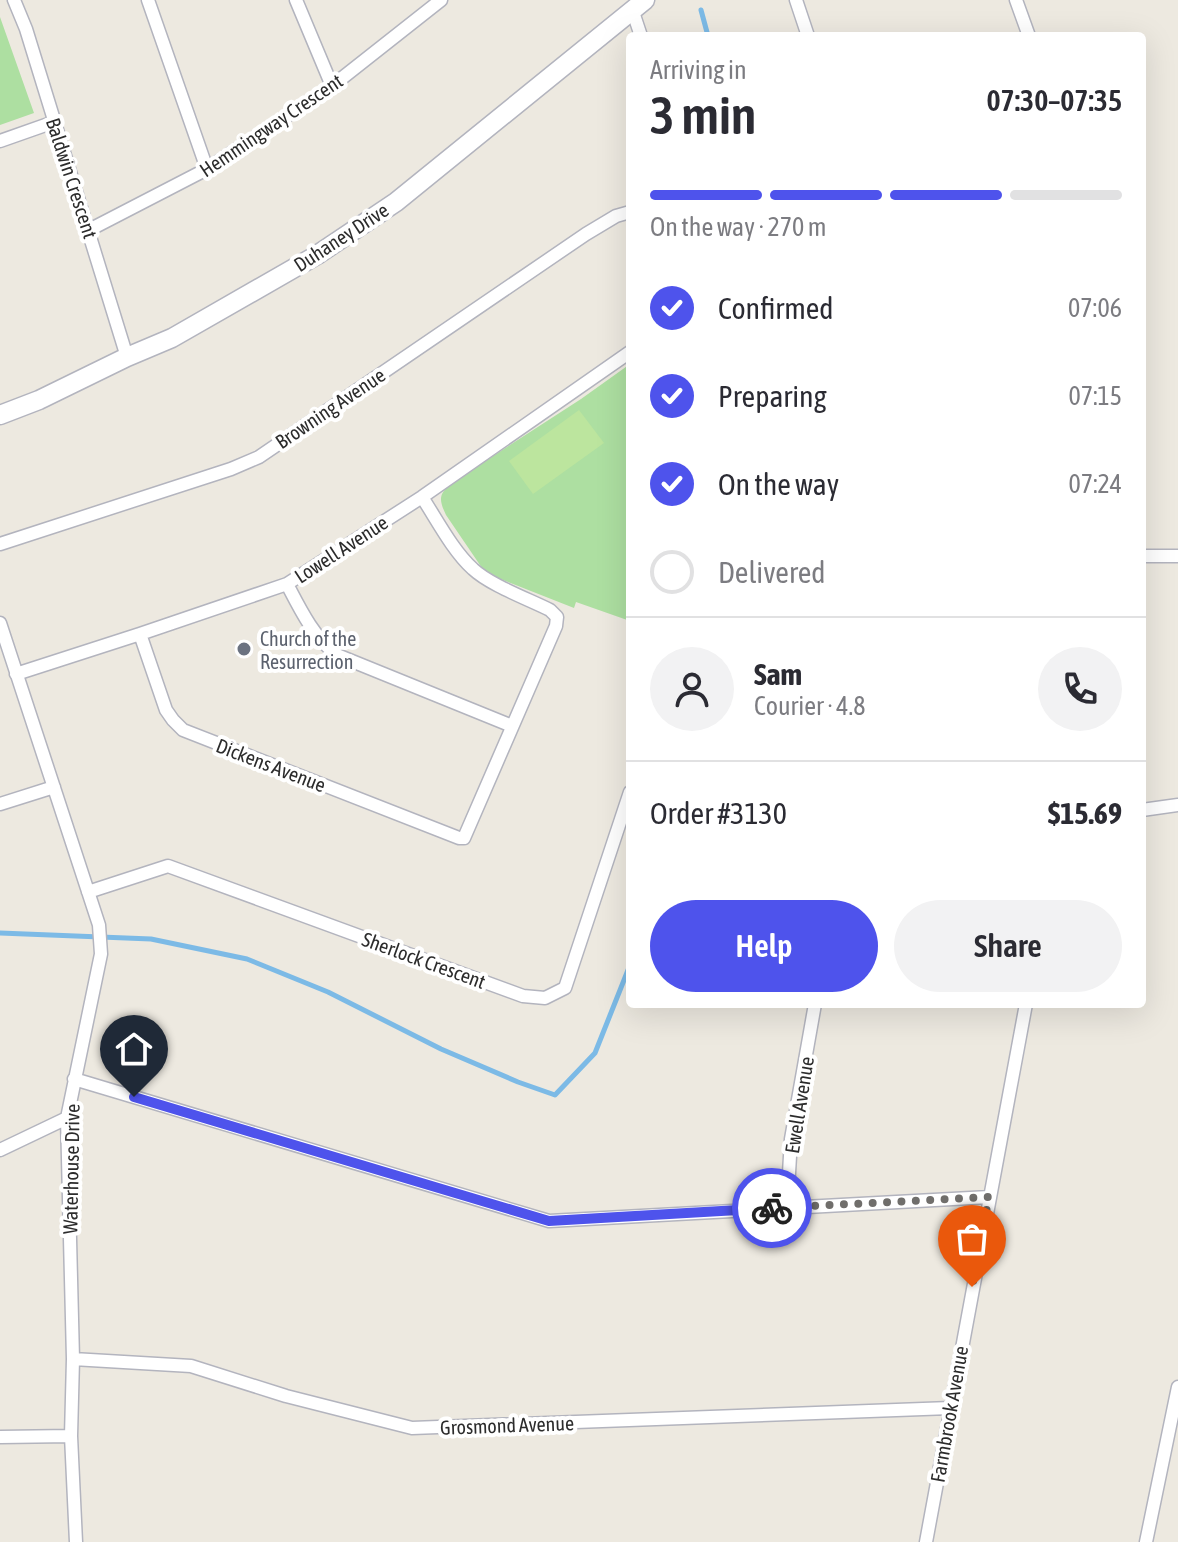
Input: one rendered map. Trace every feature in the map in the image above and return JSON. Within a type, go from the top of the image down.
[{"type":"street","name":"Baldwin Crescent","points":[[14,0],[26,29],[127,357]]},
{"type":"street","points":[[148,0],[207,169]]},
{"type":"street","points":[[296,0],[332,86]]},
{"type":"street","points":[[420,0],[425,13]]},
{"type":"street","name":"Hemmingway Crescent","points":[[89,230],[207,169],[332,86],[441,0]]},
{"type":"street","points":[[796,0],[807,32]]},
{"type":"street","points":[[1016,0],[1028,32]]},
{"type":"street","points":[[638,5],[641,32]]},
{"type":"street","name":"Duhaney Drive","points":[[0,415],[172,338],[317,255],[396,202],[638,5]]},
{"type":"street","points":[[0,141],[54,122]]},
{"type":"street","name":"Browning Avenue","points":[[0,544],[231,469],[259,457],[586,234],[626,213]]},
{"type":"street","name":"Lowell Avenue","points":[[16,674],[287,584],[422,497],[626,355]]},
{"type":"street","points":[[287,584],[324,646],[337,655],[512,726],[556,626],[557,617],[550,610],[473,570],[422,497]]},
{"type":"street","points":[[1146,556],[1178,556]]},
{"type":"street","name":"Waterhouse Drive","points":[[0,623],[99,925],[101,954],[67,1118],[73,1359],[71,1436],[76,1542]]},
{"type":"street","name":"Dickens Avenue","points":[[140,634],[166,710],[183,730],[459,838],[464,838],[468,833],[512,726]]},
{"type":"street","points":[[0,804],[54,787]]},
{"type":"street","name":"Sherlock Crescent","points":[[88,892],[168,866],[523,996],[545,998],[565,988],[626,804]]},
{"type":"street","points":[[1146,809],[1178,805]]},
{"type":"street","name":"Ewell Avenue","points":[[787,1207],[791,1139],[814,1008]]},
{"type":"street","name":"Farmbrook Avenue","points":[[926,1542],[1025,1008]]},
{"type":"street","points":[[74,1079],[549,1221],[989,1197]]},
{"type":"street","points":[[0,1150],[67,1118]]},
{"type":"street","name":"Grosmond Avenue","points":[[73,1359],[191,1366],[286,1396],[412,1428],[950,1408]]},
{"type":"street","points":[[1146,1542],[1178,1391]]},
{"type":"street","points":[[0,1437],[71,1436]]},
{"type":"green space","points":[[0,17],[34,113],[0,125]]},
{"type":"green space","points":[[626,367],[626,620],[576,602],[574,608],[493,576],[482,568],[446,515],[441,500],[453,482]]},
{"type":"green space","points":[[579,410],[604,443],[533,494],[509,461]]},
{"type":"waterway","points":[[701,10],[707,32]]},
{"type":"waterway","points":[[0,933],[151,939],[247,959],[328,992],[441,1049],[555,1095],[595,1053],[626,975]]},
{"type":"way so far","points":[[772,1208],[989,1197],[972,1287]]},
{"type":"place","name":"Church of the Resurrection","points":[[244,649]]},
{"type":"route","points":[[134,1097],[549,1221],[772,1208]]}]
